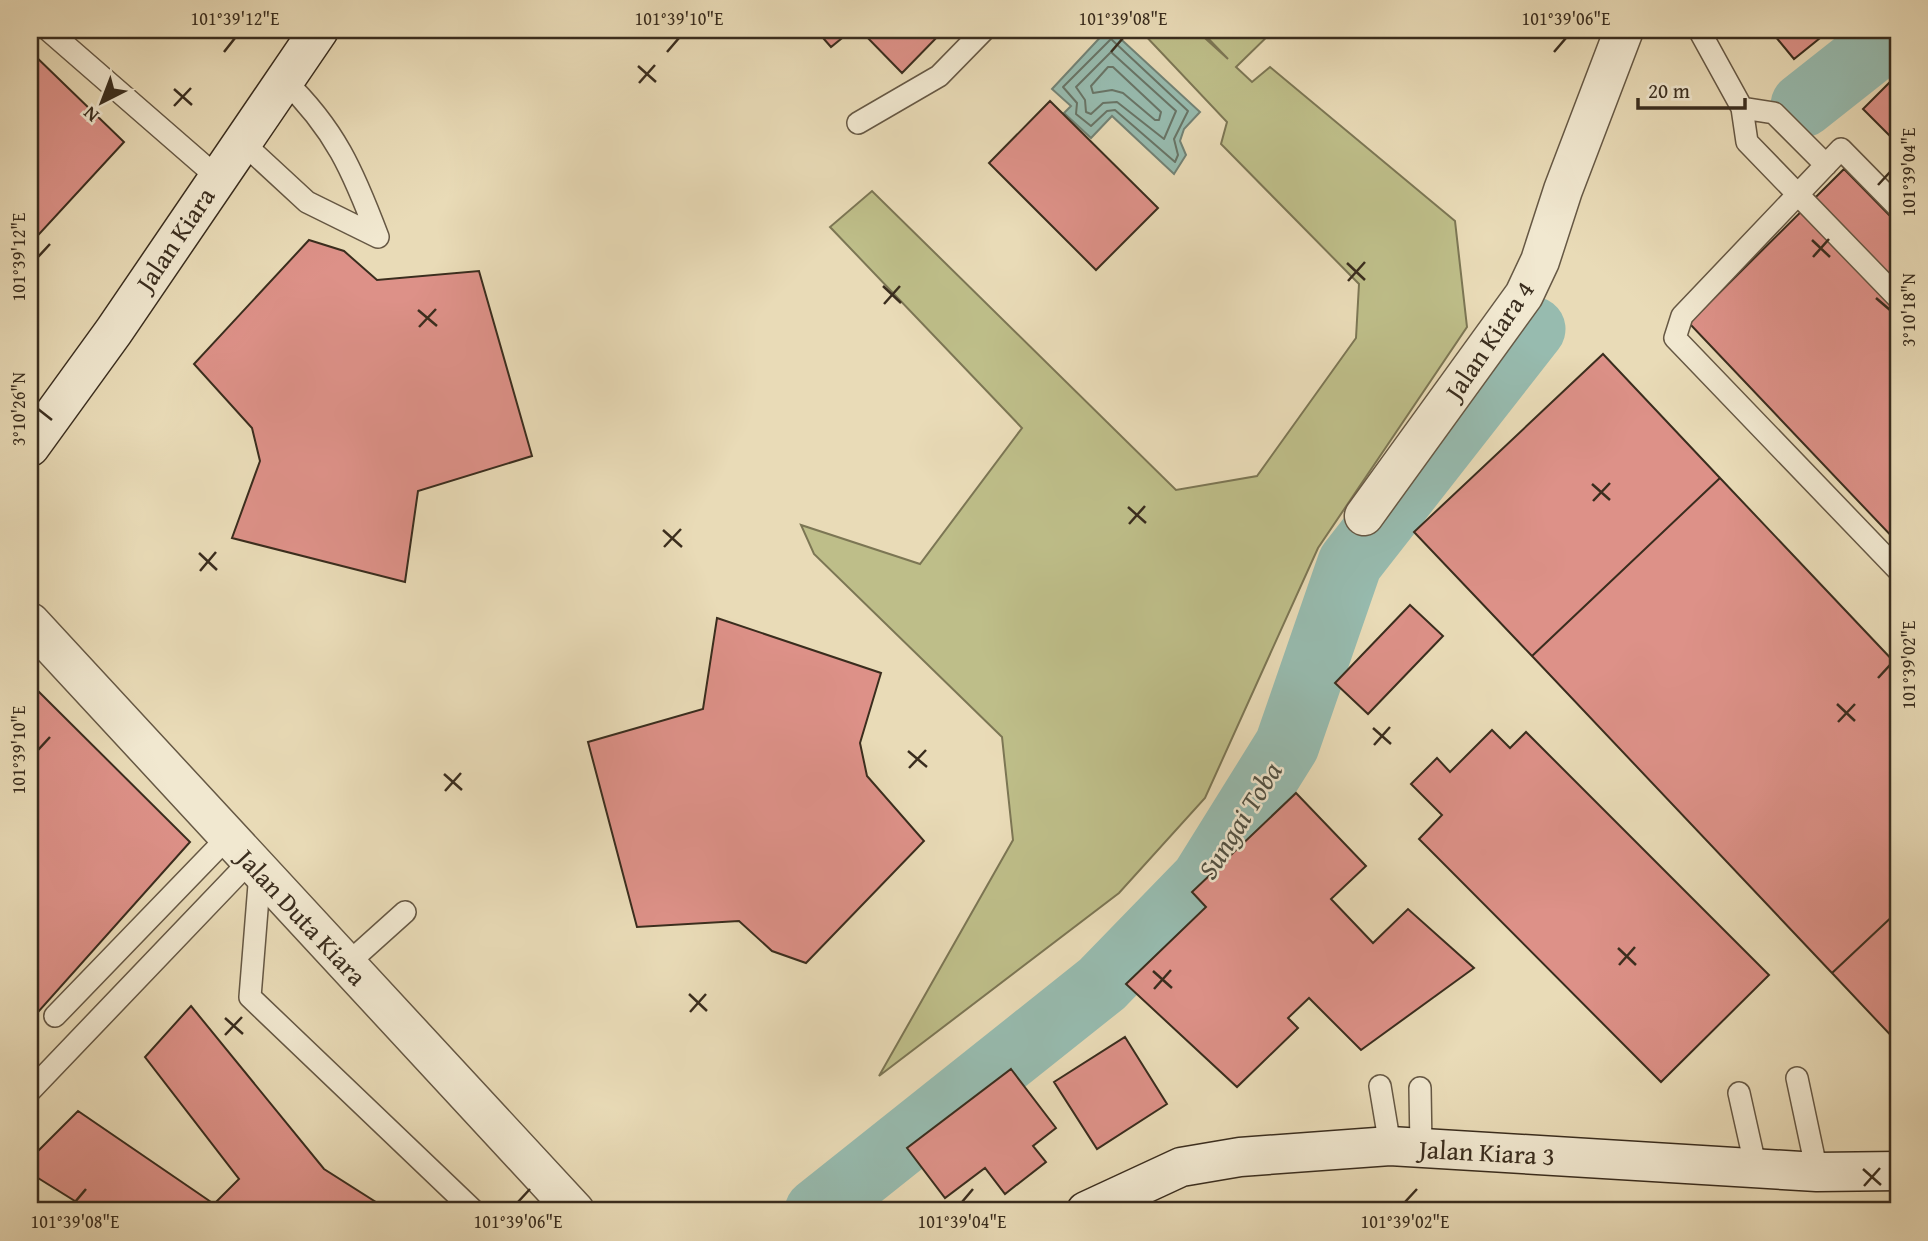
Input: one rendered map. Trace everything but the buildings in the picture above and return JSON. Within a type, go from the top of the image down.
[{"type":"street","name":"Jalan Kiara","points":[[30,447],[107,341],[319,30]]},
{"type":"street","name":"Jalan Kiara 4","points":[[1364,516],[1524,295],[1540,261],[1563,190],[1625,30]]},
{"type":"street","name":"Jalan Duta Kiara","points":[[30,622],[575,1211]]},
{"type":"street","name":"Jalan Kiara 3","points":[[1086,1211],[1181,1167],[1240,1157],[1406,1147],[1817,1172],[1898,1171]]},
{"type":"lane","points":[[48,30],[218,177]]},
{"type":"lane","points":[[858,123],[939,76],[984,30]]},
{"type":"lane","points":[[1699,30],[1742,108],[1747,142],[1898,298]]},
{"type":"lane","points":[[242,142],[307,202],[378,237],[353,171],[315,110],[284,80]]},
{"type":"lane","points":[[1742,108],[1774,113],[1826,165]]},
{"type":"lane","points":[[1898,207],[1841,149],[1682,316],[1675,338],[1898,570]]},
{"type":"lane","points":[[55,1016],[246,857]]},
{"type":"lane","points":[[30,1091],[246,857]]},
{"type":"lane","points":[[246,857],[250,997],[474,1211]]},
{"type":"lane","points":[[346,965],[405,912]]},
{"type":"lane","points":[[1797,1078],[1817,1172]]},
{"type":"lane","points":[[1380,1086],[1406,1147]]},
{"type":"lane","points":[[1406,1147],[1420,1088]]},
{"type":"lane","points":[[1739,1093],[1756,1168]]},
{"type":"green space","points":[[1140,30],[1196,30],[1228,59],[1200,30],[1274,30],[1236,67],[1252,82],[1270,67],[1455,221],[1467,327],[1318,548],[1205,798],[1119,893],[879,1076],[1013,840],[1002,737],[814,554],[801,525],[920,564],[1022,428],[830,227],[872,191],[1176,490],[1257,476],[1356,338],[1359,284],[1221,144],[1227,122]]},
{"type":"water","points":[[1107,30],[1111,30],[1200,112],[1184,129],[1180,141],[1186,155],[1174,174],[1112,116],[1091,138],[1064,113],[1071,106],[1052,89]]},
{"type":"waterway","name":"Sungai Toba","points":[[1803,105],[1898,30]]},
{"type":"waterway","name":"Sungai Toba","points":[[817,1211],[1102,984],[1203,880],[1287,745],[1350,563],[1533,329]]}]
